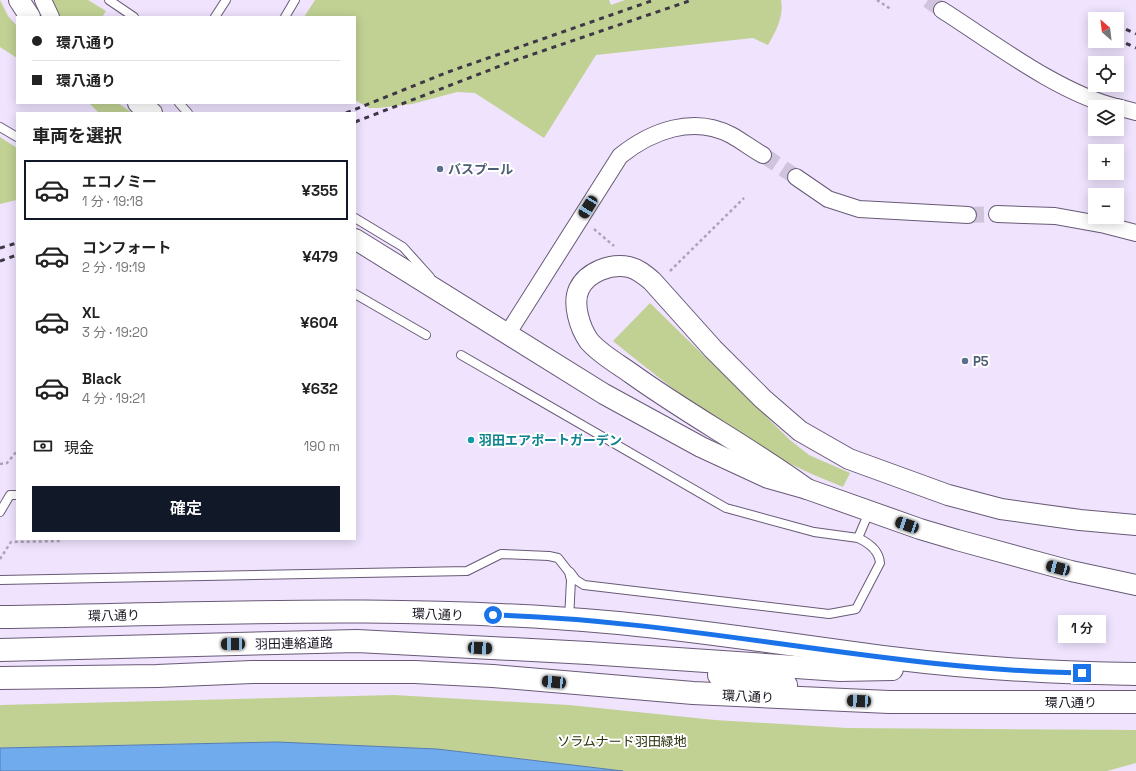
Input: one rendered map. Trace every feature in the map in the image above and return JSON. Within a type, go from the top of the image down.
[{"type":"main road","name":"環八通り","points":[[0,617],[352,611],[568,619],[608,622],[892,658],[986,668],[1068,673],[1136,674]]},
{"type":"main road","name":"羽田連絡道路","points":[[0,650],[357,641],[588,653]]},
{"type":"main road","points":[[588,653],[840,670],[986,668]]},
{"type":"main road","points":[[588,653],[890,702]]},
{"type":"main road","name":"環八通り","points":[[0,678],[157,676],[252,672],[415,672],[493,676],[693,693],[890,702],[1136,702]]},
{"type":"street","points":[[19,0],[29,16]]},
{"type":"street","points":[[43,0],[51,16]]},
{"type":"street","points":[[942,10],[1036,70],[1080,94],[1097,100]]},
{"type":"street","points":[[1124,109],[1136,112]]},
{"type":"street","points":[[508,333],[620,156],[648,137],[668,129],[686,126],[710,129],[730,134],[763,155]]},
{"type":"street","points":[[796,177],[828,199],[859,209],[968,215]]},
{"type":"street","points":[[997,214],[1055,216],[1105,225],[1136,233]]},
{"type":"street","points":[[356,240],[604,394],[694,443],[768,478],[807,489],[920,530],[1071,571],[1136,585]]},
{"type":"street","points":[[807,489],[772,463],[715,430],[640,380],[589,341],[576,306],[579,289],[588,278],[603,268],[628,267],[640,271],[763,399],[800,431],[849,459],[948,495],[1001,509],[1080,520],[1136,525]]},
{"type":"lane","points":[[110,0],[133,16]]},
{"type":"lane","points":[[217,16],[226,0]]},
{"type":"lane","points":[[286,16],[295,0]]},
{"type":"lane","points":[[180,104],[187,112]]},
{"type":"lane","points":[[0,127],[16,137]]},
{"type":"lane","points":[[356,219],[403,248],[447,296]]},
{"type":"lane","points":[[356,295],[426,335]]},
{"type":"lane","points":[[0,580],[467,571],[501,554],[549,556],[558,558],[576,580],[584,585],[829,614],[856,609],[880,563],[879,556],[874,549],[858,538],[814,532],[726,508],[461,355]]},
{"type":"lane","points":[[0,512],[10,495],[16,495]]},
{"type":"lane","points":[[858,538],[869,512]]},
{"type":"lane","points":[[568,619],[569,572]]},
{"type":"path","points":[[877,0],[892,10]]},
{"type":"path","points":[[655,285],[744,198]]},
{"type":"path","points":[[580,220],[611,242],[628,267]]},
{"type":"path","points":[[0,464],[7,463],[16,452]]},
{"type":"path","points":[[0,559],[11,542],[61,541]]},
{"type":"green space","points":[[0,0],[8,16],[16,25],[16,57],[0,47]]},
{"type":"green space","points":[[51,0],[88,0],[106,11],[103,16],[59,16]]},
{"type":"green space","points":[[315,0],[609,0],[611,5],[625,0],[781,0],[782,6],[779,24],[768,45],[753,38],[596,55],[544,138],[475,93],[457,92],[412,104],[369,108],[356,101],[356,16],[305,16]]},
{"type":"green space","points":[[90,104],[119,104],[131,112],[98,112]]},
{"type":"green space","points":[[0,137],[16,147],[16,200],[0,204]]},
{"type":"green space","points":[[650,303],[790,440],[809,455],[850,473],[843,487],[806,472],[727,427],[680,394],[613,341]]},
{"type":"green space","name":"ソラムナード羽田緑地","points":[[394,695],[569,705],[715,720],[847,728],[1136,730],[1136,763],[1107,771],[623,771],[437,749],[277,742],[0,748],[0,705]]},
{"type":"water","points":[[277,742],[437,749],[623,771],[0,771],[0,748]]},
{"type":"tunnel","points":[[928,0],[942,10]]},
{"type":"tunnel","points":[[763,155],[796,177]]},
{"type":"tunnel","points":[[968,215],[997,214]]},
{"type":"railway","points":[[348,112],[448,72],[654,0]]},
{"type":"railway","points":[[356,122],[513,61],[692,0]]},
{"type":"railway","points":[[1124,28],[1136,34]]},
{"type":"railway","points":[[1124,42],[1136,48]]},
{"type":"railway","points":[[0,248],[16,243]]},
{"type":"railway","points":[[0,261],[16,255]]},
{"type":"place","name":"バスプール","points":[[440,169]]},
{"type":"place","name":"P5","points":[[965,361]]},
{"type":"place","name":"羽田エアポートガーデン","points":[[471,440]]},
{"type":"route","points":[[493,615],[608,622],[892,658],[990,668],[1082,673]]}]
